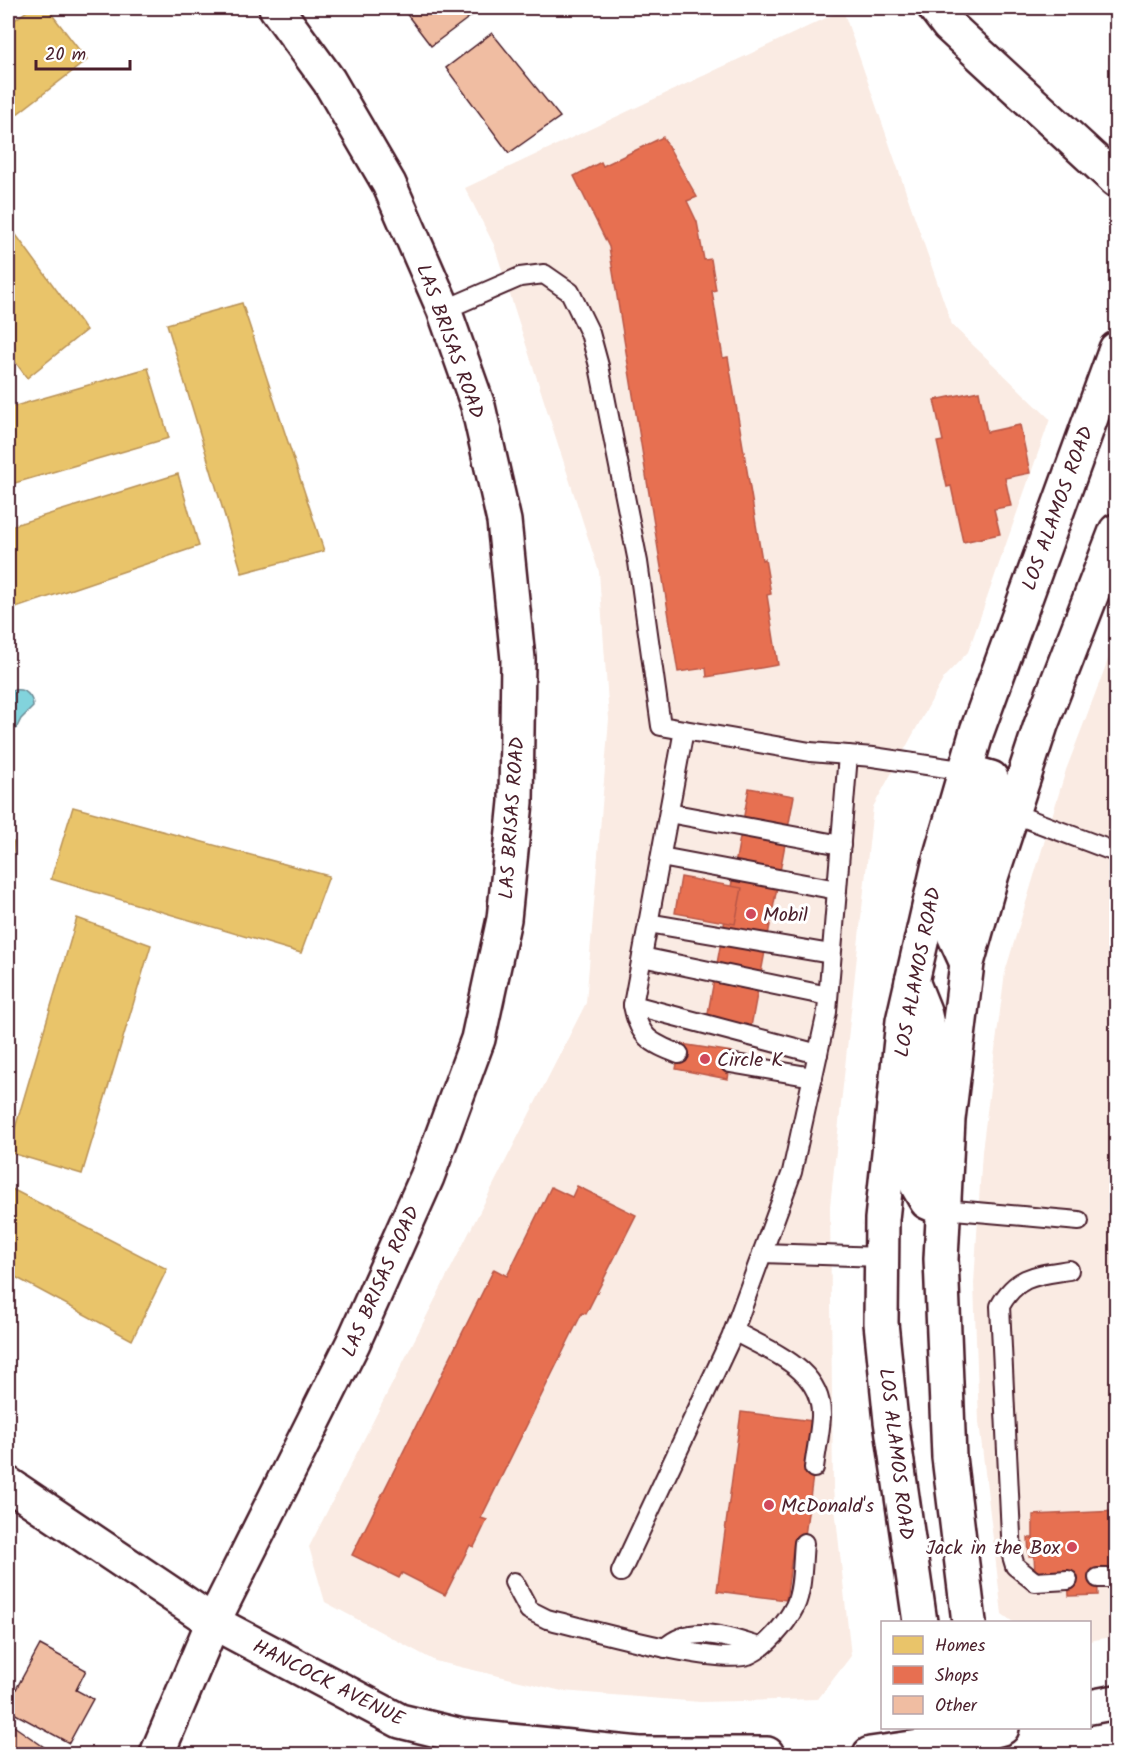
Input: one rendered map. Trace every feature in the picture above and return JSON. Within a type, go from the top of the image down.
[{"type":"main road","name":"LAS BRISAS ROAD","points":[[157,1755],[213,1622],[353,1343],[427,1178],[478,1039],[504,919],[516,802],[518,659],[506,532],[478,406],[444,310],[389,184],[329,81],[276,8]]},
{"type":"main road","points":[[935,8],[948,25],[1116,180]]},
{"type":"main road","name":"LOS ALAMOS ROAD","points":[[920,1621],[891,1421],[882,1334],[882,1219],[902,1033],[941,855],[977,731],[1116,349]]},
{"type":"main road","points":[[969,1621],[950,1457],[940,1259],[948,1119],[967,963],[1041,725],[1116,531]]},
{"type":"main road","points":[[967,771],[991,778],[957,910],[954,936],[967,963]]},
{"type":"main road","points":[[912,981],[924,1011],[930,1038],[917,1185],[927,1202],[943,1209]]},
{"type":"main road","name":"HANCOCK AVENUE","points":[[8,1484],[213,1622],[400,1721],[462,1736],[639,1754],[767,1755]]},
{"type":"main road","points":[[1091,1707],[1116,1702]]},
{"type":"main road","points":[[870,1755],[997,1729]]},
{"type":"lane","points":[[444,310],[520,277],[544,274],[570,292],[590,333],[614,430],[638,562],[652,679],[661,726],[810,752],[967,771]]},
{"type":"lane","points":[[679,1054],[653,1044],[641,1031],[633,1005],[684,730]]},
{"type":"lane","points":[[621,1572],[734,1331],[792,1172],[818,1054],[828,996],[848,755]]},
{"type":"lane","points":[[669,813],[841,845]]},
{"type":"lane","points":[[1012,813],[1114,849]]},
{"type":"lane","points":[[661,857],[837,890]]},
{"type":"lane","points":[[648,923],[831,954]]},
{"type":"lane","points":[[642,957],[828,996]]},
{"type":"lane","points":[[633,1005],[818,1054]]},
{"type":"lane","points":[[730,1063],[813,1077]]},
{"type":"lane","points":[[943,1209],[1079,1221]]},
{"type":"lane","points":[[762,1253],[882,1257]]},
{"type":"lane","points":[[1068,1580],[1035,1582],[1015,1566],[1012,1556],[1000,1306],[1010,1289],[1029,1277],[1069,1270]]},
{"type":"lane","points":[[734,1331],[802,1370],[814,1383],[821,1416],[814,1468]]},
{"type":"lane","points":[[514,1582],[529,1610],[547,1619],[665,1648],[727,1656],[747,1655],[770,1639],[795,1605],[804,1543]]},
{"type":"lane","points":[[1098,1578],[1116,1578]]},
{"type":"shaded area","points":[[843,10],[952,325],[1050,419],[968,652],[945,676],[873,807],[830,1206],[833,1489],[851,1656],[818,1699],[700,1702],[562,1691],[435,1661],[325,1602],[309,1547],[586,1003],[609,719],[599,572],[494,245],[465,188]]},
{"type":"shaded area","points":[[1116,639],[1116,1636],[1091,1641],[1091,1621],[1012,1621],[1002,1614],[979,1422],[974,1284],[982,1151],[1005,972],[1066,770]]},
{"type":"water","points":[[14,690],[22,690],[28,694],[32,699],[33,707],[21,719],[16,729],[8,732],[8,694]]},
{"type":"building: Homes","points":[[31,8],[47,8],[87,60],[8,121],[8,25]]},
{"type":"building: Homes","points":[[8,224],[86,330],[27,378],[8,352]]},
{"type":"building: Homes","points":[[242,303],[324,551],[242,573],[167,324]]},
{"type":"building: Homes","points":[[148,368],[169,438],[8,485],[8,408]]},
{"type":"building: Homes","points":[[178,474],[199,546],[10,610],[8,527]]},
{"type":"building: Homes","points":[[73,807],[329,876],[301,953],[51,879]]},
{"type":"building: Homes","points":[[8,841],[14,842],[8,900]]},
{"type":"building: Homes","points":[[77,918],[151,945],[82,1174],[8,1152]]},
{"type":"building: Homes","points":[[8,1187],[167,1269],[132,1340],[8,1273]]},
{"type":"building: Shops","points":[[663,137],[697,197],[687,201],[697,222],[704,260],[711,259],[716,290],[712,291],[723,358],[728,357],[762,560],[765,559],[771,594],[767,595],[778,665],[707,677],[706,668],[678,672],[609,247],[574,176],[601,162],[603,166]]},
{"type":"building: Shops","points":[[979,391],[987,432],[1020,425],[1030,473],[1005,478],[1011,506],[994,509],[1000,534],[963,542],[951,486],[947,487],[937,442],[943,441],[934,400]]},
{"type":"building: Shops","points":[[749,788],[794,796],[750,1032],[706,1024]]},
{"type":"building: Shops","points":[[681,877],[742,888],[735,924],[675,913]]},
{"type":"building: Shops","name":"Circle K","points":[[681,1044],[732,1052],[728,1079],[676,1069]]},
{"type":"building: Shops","points":[[577,1186],[636,1215],[586,1314],[582,1313],[481,1518],[487,1520],[474,1547],[470,1545],[445,1595],[402,1573],[399,1578],[352,1555],[494,1269],[507,1276],[551,1187],[572,1197]]},
{"type":"building: Shops","name":"McDonald's","points":[[741,1412],[812,1421],[805,1467],[814,1468],[804,1543],[794,1541],[786,1600],[717,1591]]},
{"type":"building: Shops","name":"Jack in the Box","points":[[1116,1511],[1116,1569],[1097,1569],[1098,1595],[1069,1596],[1068,1571],[1035,1572],[1034,1556],[1029,1556],[1028,1538],[1033,1538],[1033,1515]]},
{"type":"building: Other","points":[[402,8],[477,8],[479,10],[431,46]]},
{"type":"building: Other","points":[[492,33],[560,117],[509,153],[446,68]]},
{"type":"building: Other","points":[[40,1645],[86,1670],[76,1690],[93,1699],[69,1743],[8,1710],[8,1704]]},
{"type":"building: Other","points":[[8,1722],[54,1754],[8,1754]]},
{"type":"place","name":"Mobil","points":[[751,914]]},
{"type":"place","name":"Circle K","points":[[705,1059]]},
{"type":"place","name":"McDonald's","points":[[769,1505]]},
{"type":"place","name":"Jack in the Box","points":[[1072,1547]]}]
